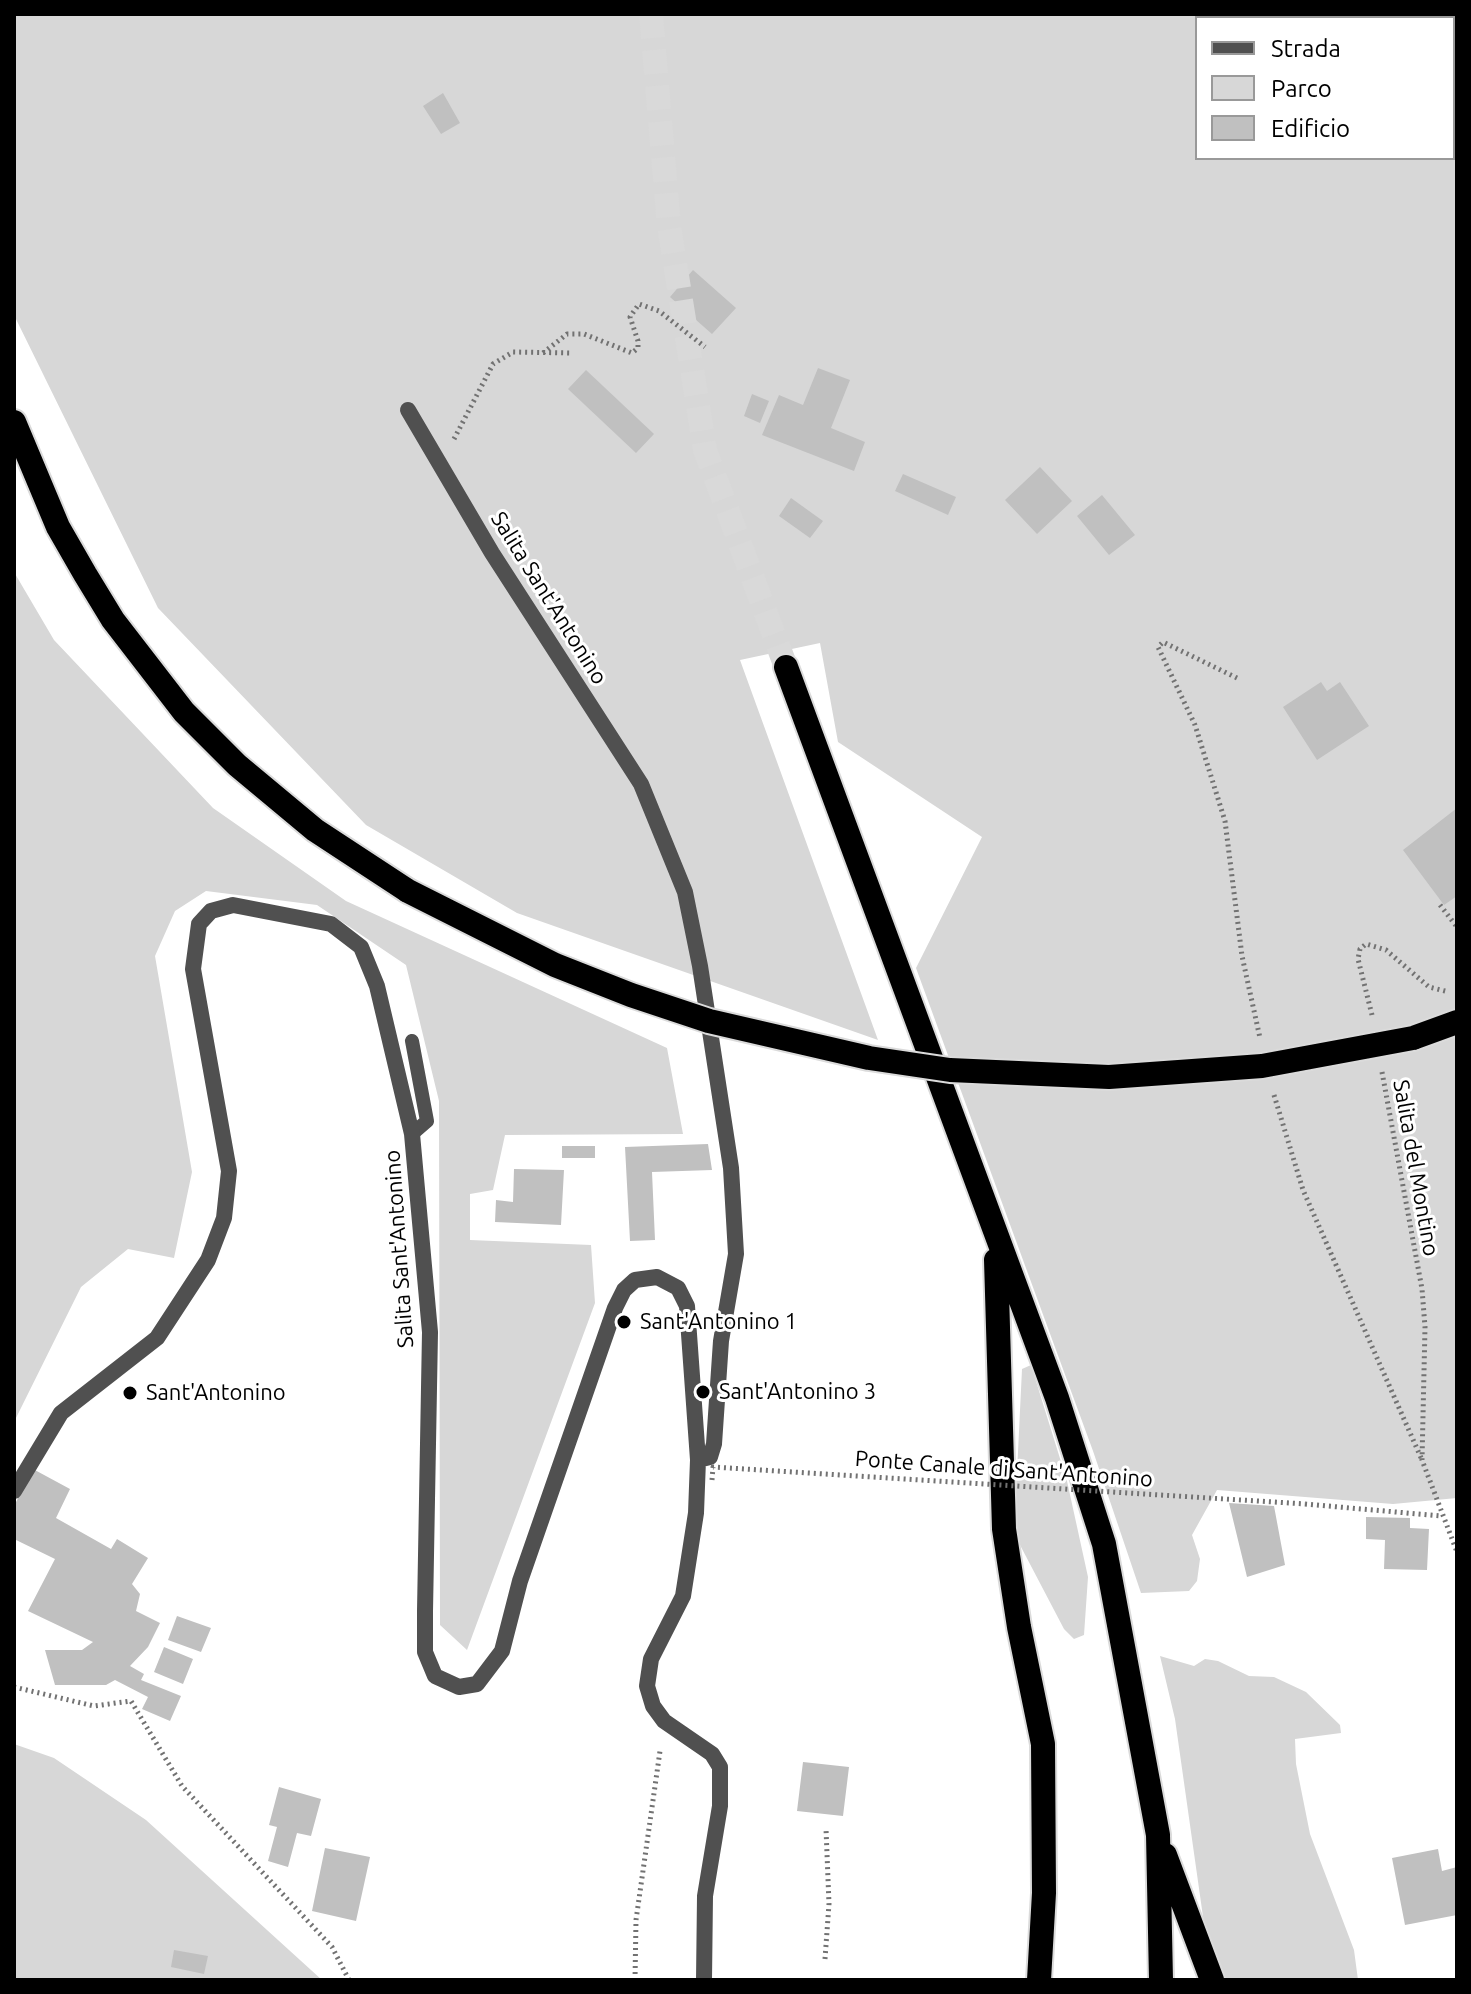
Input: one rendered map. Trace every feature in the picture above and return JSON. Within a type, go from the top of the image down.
[{"type":"highway","points":[[14,422],[58,527],[85,574],[113,620],[184,712],[237,765],[315,830],[408,891],[555,965],[631,995],[789,1042],[950,1070],[1109,1077],[1262,1066],[1413,1038],[1457,1022]]},
{"type":"highway","points":[[786,667],[995,1238],[1057,1398],[1104,1544],[1158,1835],[1161,1980]]},
{"type":"highway","points":[[995,1238],[1002,1361],[1004,1529],[1019,1627],[1043,1744],[1044,1893],[1039,1980]]},
{"type":"highway","points":[[1158,1835],[1212,1980]]},
{"type":"street","name":"Salita Sant'Antonino","points":[[408,410],[641,784],[685,892],[700,966],[728,1152],[736,1254],[721,1341],[714,1444],[710,1457],[698,1460]]},
{"type":"street","name":"Salita Sant'Antonino","points":[[14,1491],[61,1413],[157,1338],[208,1260],[224,1218],[229,1171],[193,969],[199,924],[211,911],[233,905],[331,924],[361,947],[377,986],[412,1134],[430,1332],[425,1652],[435,1676],[459,1687],[477,1684],[502,1651],[520,1581],[615,1308],[635,1280],[657,1277],[678,1288],[687,1306],[698,1460],[696,1513],[683,1596],[656,1647],[648,1675],[649,1696],[664,1721]]},
{"type":"street","points":[[664,1721],[712,1754],[720,1767],[720,1806],[705,1896],[704,1980]]},
{"type":"lane","points":[[412,1041],[427,1121],[412,1134]]},
{"type":"path","points":[[543,353],[567,334],[584,334],[632,353],[638,348],[638,341],[630,317],[639,304],[659,311],[705,347]]},
{"type":"path","points":[[444,471],[461,421],[493,364],[513,352],[572,353]]},
{"type":"path","points":[[1237,678],[1163,642],[1158,647],[1195,725],[1225,821],[1242,956],[1264,1052]]},
{"type":"path","points":[[1440,905],[1457,927]]},
{"type":"path","points":[[1373,1022],[1358,959],[1360,949],[1366,944],[1386,950],[1429,987],[1452,992],[1457,989]]},
{"type":"path","name":"Salita del Montino","points":[[1381,1067],[1422,1289],[1425,1327],[1422,1460],[1457,1552]]},
{"type":"path","points":[[1271,1082],[1303,1190],[1422,1460]]},
{"type":"path","name":"Ponte Canale di Sant'Antonino","points":[[712,1480],[713,1467],[1305,1504],[1441,1516]]},
{"type":"path","points":[[14,1687],[94,1706],[131,1701],[182,1786],[332,1947],[349,1980]]},
{"type":"path","points":[[635,1980],[636,1920],[664,1721]]},
{"type":"path","points":[[825,1959],[829,1904],[826,1829]]},
{"type":"green space","points":[[14,14],[1457,14],[1457,1498],[1393,1504],[1217,1490],[1192,1535],[1200,1559],[1197,1581],[1189,1591],[1141,1593],[1093,1451],[916,968],[982,837],[838,742],[820,643],[740,660],[878,1040],[517,913],[366,825],[158,608],[15,317]]},
{"type":"green space","points":[[14,572],[54,640],[213,808],[346,901],[667,1048],[683,1134],[505,1135],[493,1190],[470,1194],[470,1240],[591,1245],[595,1303],[467,1650],[440,1625],[439,1101],[406,965],[317,905],[206,891],[175,911],[155,956],[192,1172],[174,1258],[128,1249],[81,1287],[14,1422]]},
{"type":"green space","points":[[1031,1365],[1067,1481],[1088,1577],[1084,1635],[1074,1639],[1064,1629],[1020,1545],[1015,1514],[1022,1369]]},
{"type":"green space","points":[[1160,1656],[1194,1666],[1205,1659],[1218,1661],[1249,1676],[1274,1677],[1306,1692],[1340,1725],[1341,1733],[1295,1739],[1296,1764],[1310,1834],[1354,1950],[1358,1980],[1227,1980],[1208,1952],[1175,1719]]},
{"type":"green space","points":[[14,1744],[54,1758],[146,1820],[322,1980],[14,1980]]},
{"type":"building","points":[[443,93],[460,123],[441,134],[423,106]]},
{"type":"building","points":[[693,270],[736,308],[712,334],[670,297]]},
{"type":"building","points":[[818,368],[850,380],[831,428],[865,442],[854,471],[762,435],[779,395],[803,405]]},
{"type":"building","points":[[586,370],[654,434],[636,453],[568,389]]},
{"type":"building","points":[[752,394],[769,401],[760,423],[744,416]]},
{"type":"building","points":[[1040,467],[1072,501],[1037,534],[1005,500]]},
{"type":"building","points":[[903,474],[956,497],[948,515],[895,491]]},
{"type":"building","points":[[1102,495],[1135,535],[1109,555],[1077,516]]},
{"type":"building","points":[[791,498],[823,521],[810,538],[779,516]]},
{"type":"building","points":[[1321,682],[1327,691],[1340,682],[1369,726],[1317,760],[1283,707]]},
{"type":"building","points":[[1457,808],[1457,896],[1444,905],[1403,850]]},
{"type":"building","points":[[708,1144],[712,1170],[652,1172],[655,1240],[630,1241],[625,1147]]},
{"type":"building","points":[[562,1146],[595,1146],[595,1158],[562,1158]]},
{"type":"building","points":[[514,1169],[564,1170],[561,1225],[495,1222],[496,1200],[513,1202]]},
{"type":"building","points":[[33,1469],[70,1489],[56,1518],[111,1549],[117,1539],[148,1558],[132,1584],[140,1594],[136,1611],[160,1623],[148,1647],[130,1666],[144,1674],[141,1680],[181,1696],[170,1721],[142,1709],[148,1697],[115,1680],[106,1685],[55,1685],[45,1650],[82,1650],[93,1642],[28,1611],[55,1559],[14,1539],[14,1506]]},
{"type":"building","points":[[1229,1503],[1274,1506],[1285,1565],[1247,1577]]},
{"type":"building","points":[[1366,1517],[1410,1518],[1410,1528],[1429,1529],[1427,1570],[1384,1569],[1385,1540],[1366,1539]]},
{"type":"building","points":[[177,1616],[211,1628],[201,1652],[168,1640]]},
{"type":"building","points":[[164,1647],[193,1659],[183,1684],[154,1672]]},
{"type":"building","points":[[803,1762],[849,1767],[843,1816],[797,1811]]},
{"type":"building","points":[[279,1787],[321,1799],[311,1836],[297,1833],[288,1867],[268,1861],[277,1827],[269,1825]]},
{"type":"building","points":[[325,1848],[370,1857],[356,1921],[312,1911]]},
{"type":"building","points":[[1438,1849],[1442,1871],[1457,1867],[1457,1915],[1405,1925],[1392,1858]]},
{"type":"building","points":[[174,1950],[208,1956],[204,1974],[171,1967]]},
{"type":"tunnel","points":[[651,14],[669,226],[705,450],[786,667]]},
{"type":"place","name":"Sant'Antonino 1","points":[[624,1322]]},
{"type":"place","name":"Sant'Antonino 3","points":[[703,1392]]},
{"type":"place","name":"Sant'Antonino","points":[[130,1393]]}]
